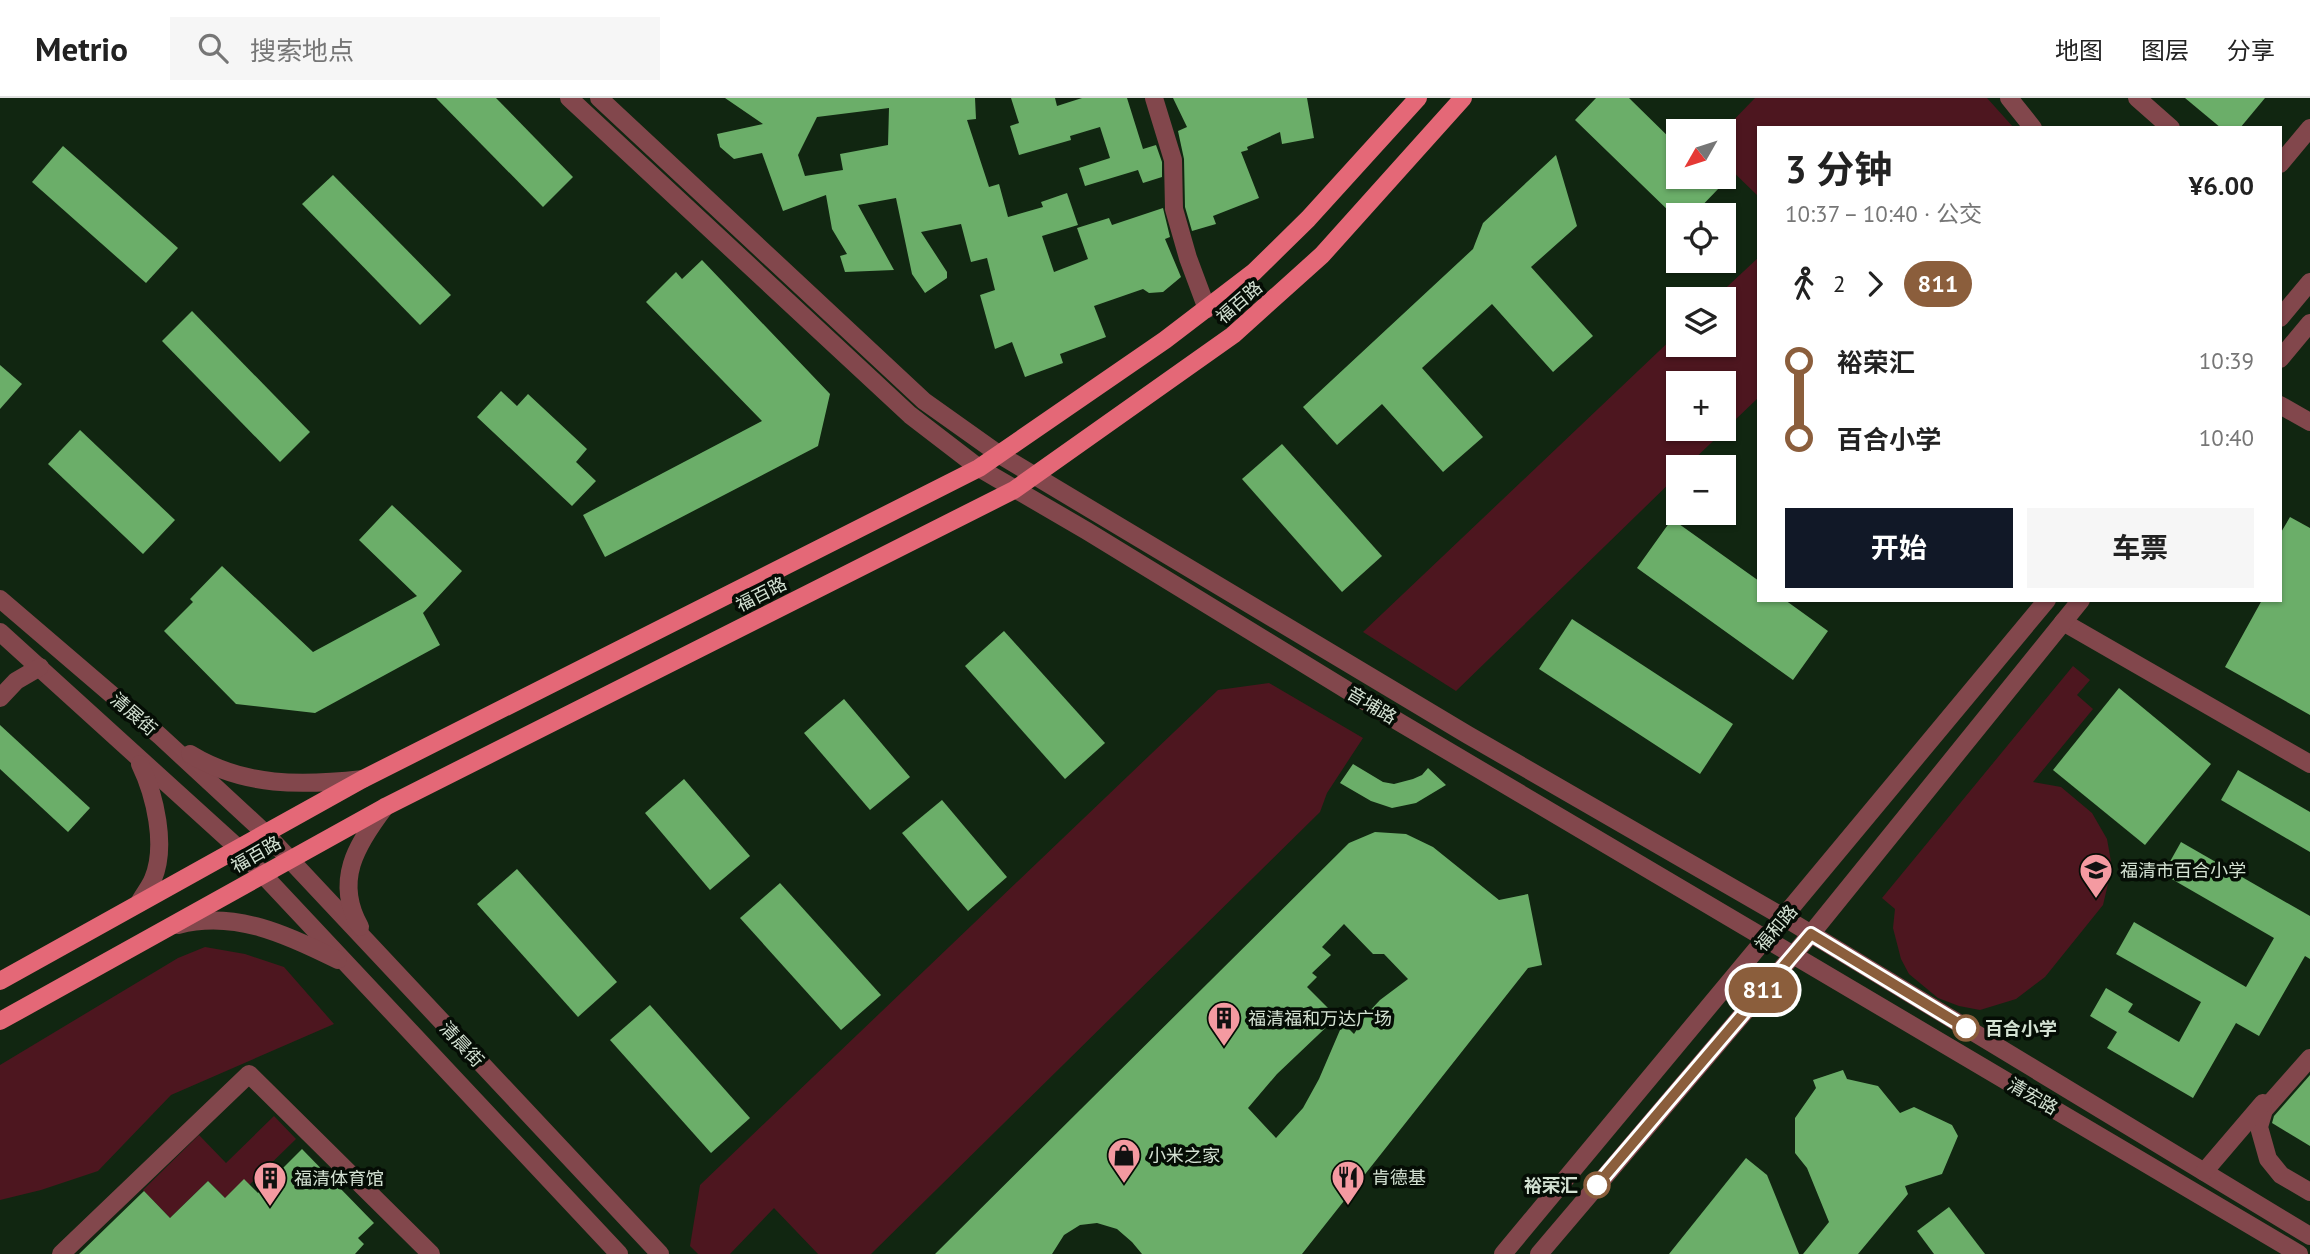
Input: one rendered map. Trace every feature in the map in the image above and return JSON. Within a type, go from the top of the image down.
[{"type":"main road","name":"福百路","points":[[0,981],[363,779],[1000,455],[1165,340],[1254,272],[1299,228],[1418,98]]},
{"type":"main road","name":"福百路","points":[[0,1021],[385,807],[1014,489],[1222,343],[1274,299],[1322,255],[1464,98]]},
{"type":"street","name":"音埔路","points":[[569,98],[911,415],[979,468],[1399,722],[1767,939]]},
{"type":"street","name":"音埔路","points":[[599,98],[924,401],[1000,455],[1101,513],[1476,740],[1785,918]]},
{"type":"street","points":[[1154,98],[1173,160],[1174,209],[1207,309]]},
{"type":"street","points":[[2009,98],[2031,126]]},
{"type":"street","points":[[2137,98],[2169,126]]},
{"type":"street","points":[[2282,162],[2310,128]]},
{"type":"street","points":[[2282,316],[2310,282]]},
{"type":"street","points":[[2282,357],[2310,323]]},
{"type":"street","points":[[2282,406],[2310,422]]},
{"type":"street","name":"清展街","points":[[0,599],[160,736],[265,833]]},
{"type":"street","name":"福和路","points":[[1503,1254],[2045,602]]},
{"type":"street","name":"福和路","points":[[1539,1254],[1811,934],[2079,602]]},
{"type":"street","points":[[2063,622],[2310,764]]},
{"type":"street","name":"清展街","points":[[0,632],[238,848]]},
{"type":"street","points":[[0,698],[16,681],[40,667]]},
{"type":"street","points":[[160,736],[209,766],[242,778],[323,783],[363,779]]},
{"type":"street","points":[[136,754],[150,786],[157,819],[159,855],[153,878],[139,903]]},
{"type":"street","points":[[368,943],[351,911],[349,885],[353,856],[364,835],[385,807]]},
{"type":"street","name":"清晨街","points":[[265,833],[660,1254]]},
{"type":"street","name":"清晨街","points":[[238,848],[619,1254]]},
{"type":"street","name":"清宏路","points":[[1785,918],[2310,1236]]},
{"type":"street","points":[[168,927],[197,920],[232,920],[274,931],[348,965]]},
{"type":"street","name":"清宏路","points":[[1767,939],[2299,1254]]},
{"type":"street","points":[[2204,1172],[2310,1049]]},
{"type":"street","points":[[2310,1058],[2264,1110],[2259,1127],[2268,1159],[2281,1175],[2310,1192]]},
{"type":"street","points":[[61,1254],[249,1074],[431,1254]]},
{"type":"shaded area","points":[[1755,98],[1987,98],[2012,126],[1757,126],[1757,195],[1736,175],[1735,119]]},
{"type":"shaded area","points":[[1757,259],[1757,399],[1736,419],[1736,371],[1666,371],[1666,441],[1713,441],[1699,455],[1666,455],[1666,487],[1456,691],[1363,632],[1666,344],[1666,357],[1736,357],[1736,287],[1727,287]]},
{"type":"shaded area","points":[[2073,666],[2090,680],[2077,695],[2093,709],[2033,782],[2061,787],[2092,813],[2107,839],[2112,867],[2103,905],[2045,977],[2016,999],[1980,1010],[1959,1006],[1938,998],[1909,974],[1901,959],[1893,928],[1895,909],[1882,898]]},
{"type":"shaded area","points":[[1269,683],[1363,738],[1327,793],[1320,812],[871,1254],[818,1254],[774,1208],[730,1254],[698,1254],[690,1246],[700,1185],[1218,690]]},
{"type":"shaded area","points":[[205,947],[245,954],[284,967],[334,1024],[171,1095],[98,1171],[0,1200],[0,1065],[178,958]]},
{"type":"shaded area","points":[[274,1116],[296,1139],[249,1185],[225,1198],[208,1181],[170,1218],[143,1190],[199,1135],[226,1163]]},
{"type":"building","points":[[436,98],[496,98],[573,177],[543,207]]},
{"type":"building","points":[[725,98],[975,98],[976,119],[967,120],[989,187],[999,184],[1008,217],[1043,207],[1041,202],[1067,193],[1078,225],[1042,236],[1054,272],[1088,259],[1077,228],[1109,218],[1112,225],[1163,208],[1170,237],[1165,239],[1181,277],[1163,292],[1149,293],[1143,289],[1094,306],[1106,337],[1060,354],[1063,363],[1025,377],[1012,342],[995,349],[980,295],[995,290],[987,258],[971,262],[961,224],[921,232],[947,272],[947,278],[925,293],[912,274],[896,198],[858,205],[894,270],[845,272],[840,256],[847,254],[832,229],[826,195],[783,211],[762,153],[734,159],[720,147],[717,134],[763,124]],"holes":[[[889,108],[888,145],[840,154],[843,170],[805,176],[798,155],[817,117]]]},
{"type":"building","points":[[1011,98],[1055,98],[1057,106],[1082,98],[1127,98],[1143,149],[1156,145],[1162,162],[1162,177],[1143,183],[1138,170],[1085,186],[1079,168],[1110,158],[1100,127],[1070,136],[1071,140],[1019,155],[1010,126],[1019,123]]},
{"type":"building","points":[[1173,98],[1307,98],[1314,138],[1282,144],[1280,132],[1247,147],[1248,150],[1241,152],[1259,198],[1213,216],[1216,224],[1192,231],[1185,207],[1184,159],[1178,131],[1187,127]]},
{"type":"building","points":[[1596,98],[1629,98],[1666,134],[1666,189],[1718,189],[1705,203],[1666,203],[1666,208],[1575,120]]},
{"type":"building","points":[[2185,98],[2265,98],[2242,126],[2219,126]]},
{"type":"building","points":[[63,146],[178,248],[146,283],[32,182]]},
{"type":"building","points":[[1556,155],[1577,226],[1531,267],[1593,336],[1553,372],[1492,304],[1422,368],[1483,437],[1443,472],[1382,404],[1337,445],[1303,407],[1473,249],[1483,223]]},
{"type":"building","points":[[333,175],[451,295],[420,325],[302,204]]},
{"type":"building","points":[[702,260],[830,394],[818,446],[605,557],[583,515],[762,421],[646,302],[676,272],[682,279]]},
{"type":"building","points":[[192,311],[310,432],[280,462],[162,341]]},
{"type":"building","points":[[0,365],[22,384],[0,409]]},
{"type":"building","points":[[501,391],[517,406],[528,394],[587,449],[576,462],[596,481],[572,506],[477,417]]},
{"type":"building","points":[[80,430],[175,520],[143,554],[48,464]]},
{"type":"building","points":[[1282,444],[1382,556],[1342,592],[1242,479]]},
{"type":"building","points":[[392,505],[462,571],[423,613],[440,645],[315,713],[236,704],[164,631],[193,602],[190,599],[222,566],[313,652],[417,596],[359,540]]},
{"type":"building","points":[[2290,517],[2310,528],[2310,715],[2225,667],[2261,602],[2282,602],[2282,531]]},
{"type":"building","points":[[1668,525],[1680,525],[1757,580],[1757,602],[1788,602],[1828,631],[1793,680],[1637,568]]},
{"type":"building","points":[[1572,619],[1733,724],[1700,774],[1539,669]]},
{"type":"building","points":[[1004,631],[1105,743],[1065,779],[965,666]]},
{"type":"building","points":[[2119,688],[2211,764],[2145,845],[2053,770]]},
{"type":"building","points":[[844,699],[910,777],[870,810],[804,733]]},
{"type":"building","points":[[0,725],[90,808],[68,832],[0,769]]},
{"type":"building","points":[[1353,764],[1383,782],[1394,784],[1422,775],[1428,768],[1446,785],[1416,803],[1392,808],[1371,801],[1340,783]]},
{"type":"building","points":[[2238,770],[2310,812],[2310,852],[2221,800]]},
{"type":"building","points":[[684,779],[750,856],[710,890],[645,813]]},
{"type":"building","points":[[942,800],[1007,877],[968,911],[902,833]]},
{"type":"building","name":"福清福和万达广场","points":[[1375,832],[1406,834],[1433,847],[1499,900],[1528,894],[1542,965],[1528,968],[1302,1254],[1142,1254],[1117,1229],[1097,1223],[1080,1225],[1064,1235],[1052,1254],[935,1254],[1349,843]],"holes":[[[1344,924],[1373,954],[1384,954],[1408,979],[1380,1000],[1354,1034],[1343,1023],[1319,1079],[1303,1108],[1276,1138],[1248,1108],[1277,1074],[1337,1017],[1307,987],[1317,977],[1312,973],[1331,955],[1322,947]]]},
{"type":"building","points":[[2181,842],[2310,916],[2310,959],[2305,956],[2259,1036],[2236,1023],[2193,1098],[2107,1048],[2117,1032],[2090,1016],[2106,988],[2133,1004],[2128,1012],[2179,1042],[2201,1002],[2116,954],[2134,922],[2246,987],[2274,938],[2163,874]]},
{"type":"building","points":[[517,869],[617,982],[578,1017],[477,904]]},
{"type":"building","points":[[780,883],[881,995],[841,1030],[740,918]]},
{"type":"building","points":[[650,1005],[750,1118],[711,1153],[610,1040]]},
{"type":"building","points":[[1843,1070],[1847,1079],[1878,1086],[1900,1113],[1914,1107],[1952,1125],[1958,1136],[1942,1174],[1905,1186],[1908,1194],[1858,1254],[1803,1254],[1829,1222],[1807,1168],[1795,1153],[1795,1118],[1816,1088],[1813,1080]]},
{"type":"building","points":[[2310,1075],[2310,1146],[2272,1123],[2274,1116]]},
{"type":"building","name":"福清体育馆","points":[[302,1149],[374,1223],[358,1238],[364,1244],[355,1254],[79,1254],[144,1191],[170,1218],[208,1181],[225,1198],[244,1179],[258,1193]]},
{"type":"building","points":[[1746,1158],[1767,1175],[1799,1254],[1669,1254]]},
{"type":"building","points":[[1949,1207],[1985,1254],[1934,1254],[1917,1231]]},
{"type":"bus line","name":"811","points":[[1597,1185],[1811,934],[1966,1028]]},
{"type":"place","name":"福清市百合小学","points":[[2096,900]]},
{"type":"place","name":"百合小学","points":[[1966,1028]]},
{"type":"place","name":"福清福和万达广场","points":[[1224,1048]]},
{"type":"place","name":"小米之家","points":[[1124,1185]]},
{"type":"place","name":"裕荣汇","points":[[1597,1185]]},
{"type":"place","name":"肯德基","points":[[1348,1207]]},
{"type":"place","name":"福清体育馆","points":[[270,1208]]}]
